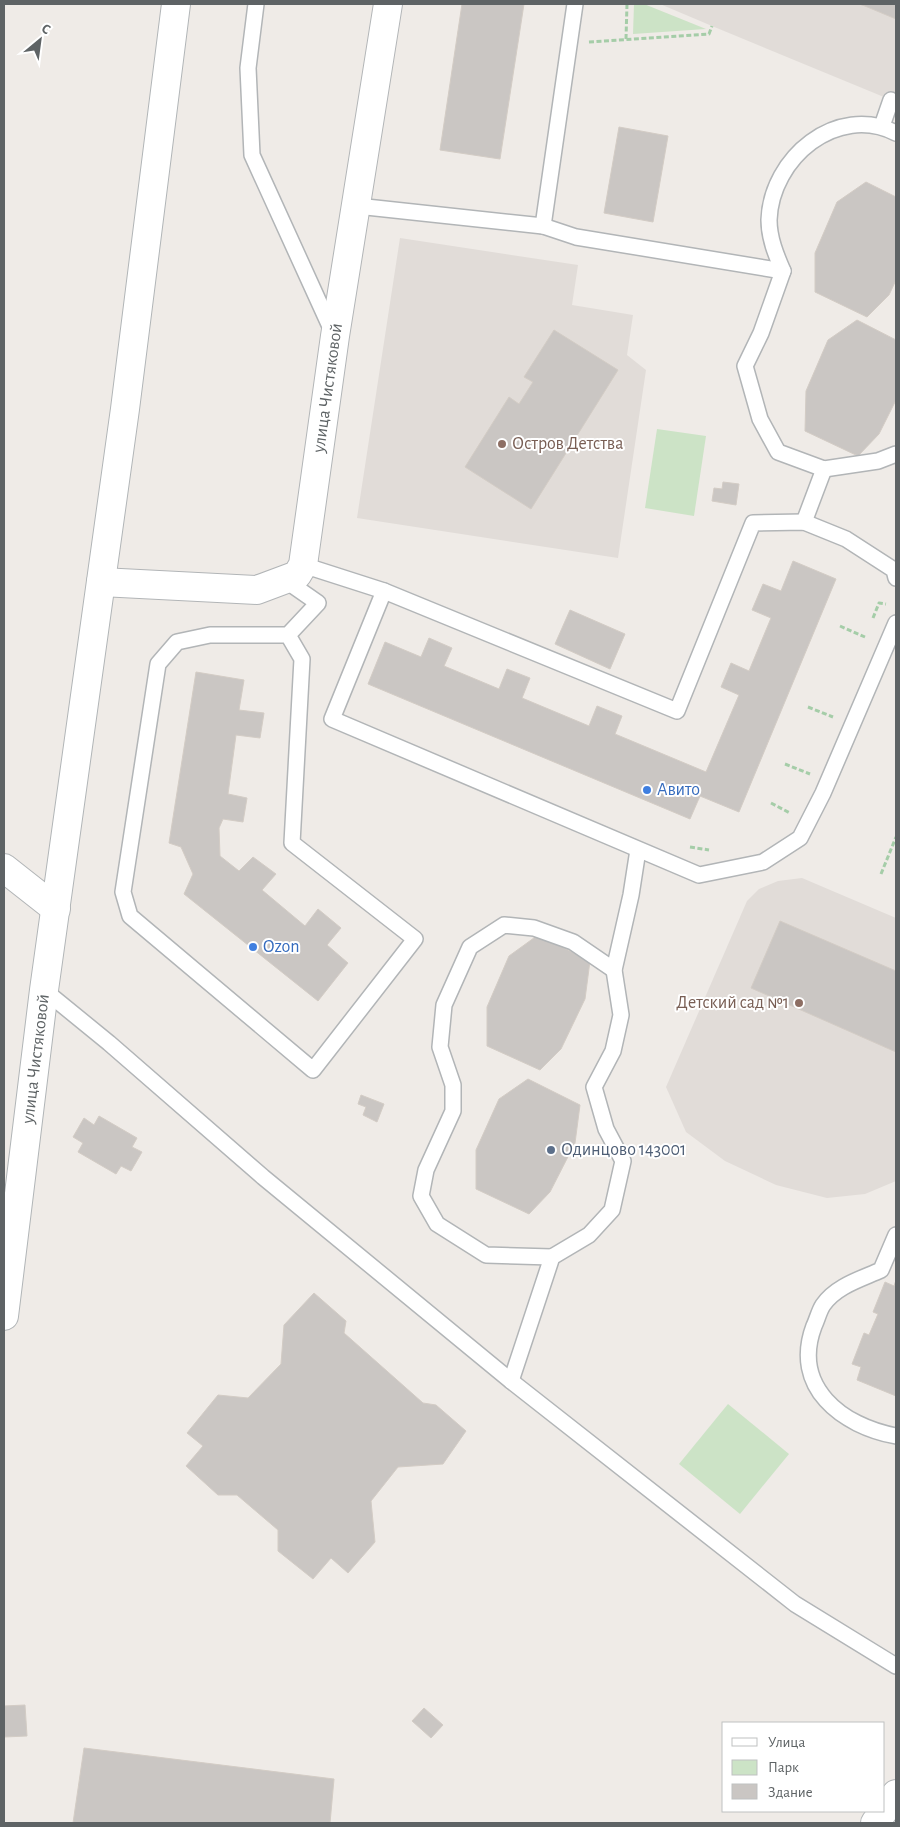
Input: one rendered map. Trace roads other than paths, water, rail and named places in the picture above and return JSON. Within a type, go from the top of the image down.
[{"type":"street","name":"улица Чистяковой","points":[[4,1316],[44,990],[101,582],[176,4]]},
{"type":"street","name":"улица Чистяковой","points":[[294,573],[357,206],[388,4]]},
{"type":"street","points":[[101,582],[256,590],[294,573]]},
{"type":"street","points":[[4,868],[56,909]]},
{"type":"street","points":[[885,1809],[896,1794]]},
{"type":"street","points":[[875,1823],[883,1812]]},
{"type":"lane","points":[[256,4],[248,68],[252,155],[335,336]]},
{"type":"lane","points":[[543,226],[575,4]]},
{"type":"lane","points":[[882,126],[891,100]]},
{"type":"lane","points":[[896,133],[882,126],[845,126],[815,138],[790,161],[774,190],[769,220],[773,248],[783,272],[761,333],[745,366],[760,420],[778,452],[824,469],[878,461],[896,454]]},
{"type":"lane","points":[[357,206],[543,226],[576,237],[783,272]]},
{"type":"lane","points":[[804,522],[824,469]]},
{"type":"lane","points":[[294,573],[384,592],[678,711],[754,523],[804,522],[846,539],[894,570],[896,578]]},
{"type":"lane","points":[[288,635],[302,659],[292,843],[415,940],[313,1070],[130,916],[123,892],[158,664],[177,642],[210,635],[288,635],[318,603],[294,573]]},
{"type":"lane","points":[[384,592],[332,719],[699,875],[763,862],[800,838],[823,793],[896,623]]},
{"type":"lane","points":[[614,970],[573,942],[534,928],[504,925],[470,946],[444,1004],[440,1047],[453,1085],[453,1110],[426,1170],[421,1196],[437,1224],[486,1254],[552,1257],[590,1235],[612,1210],[623,1161],[606,1129],[594,1087],[613,1050],[621,1015],[614,970],[631,896],[638,850]]},
{"type":"lane","points":[[44,990],[109,1043],[263,1177],[511,1381],[795,1604],[896,1666]]},
{"type":"lane","points":[[896,1235],[881,1270],[844,1286],[822,1305],[810,1338],[809,1360],[816,1390],[832,1408],[862,1427],[896,1436]]},
{"type":"lane","points":[[511,1381],[552,1257]]},
{"type":"place","name":"Остров Детства","points":[[502,444]]},
{"type":"place","name":"Авито","points":[[647,790]]},
{"type":"place","name":"Ozon","points":[[253,947]]},
{"type":"place","name":"Детский сад №1","points":[[799,1003]]},
{"type":"place","name":"Одинцово 143001","points":[[551,1150]]}]
